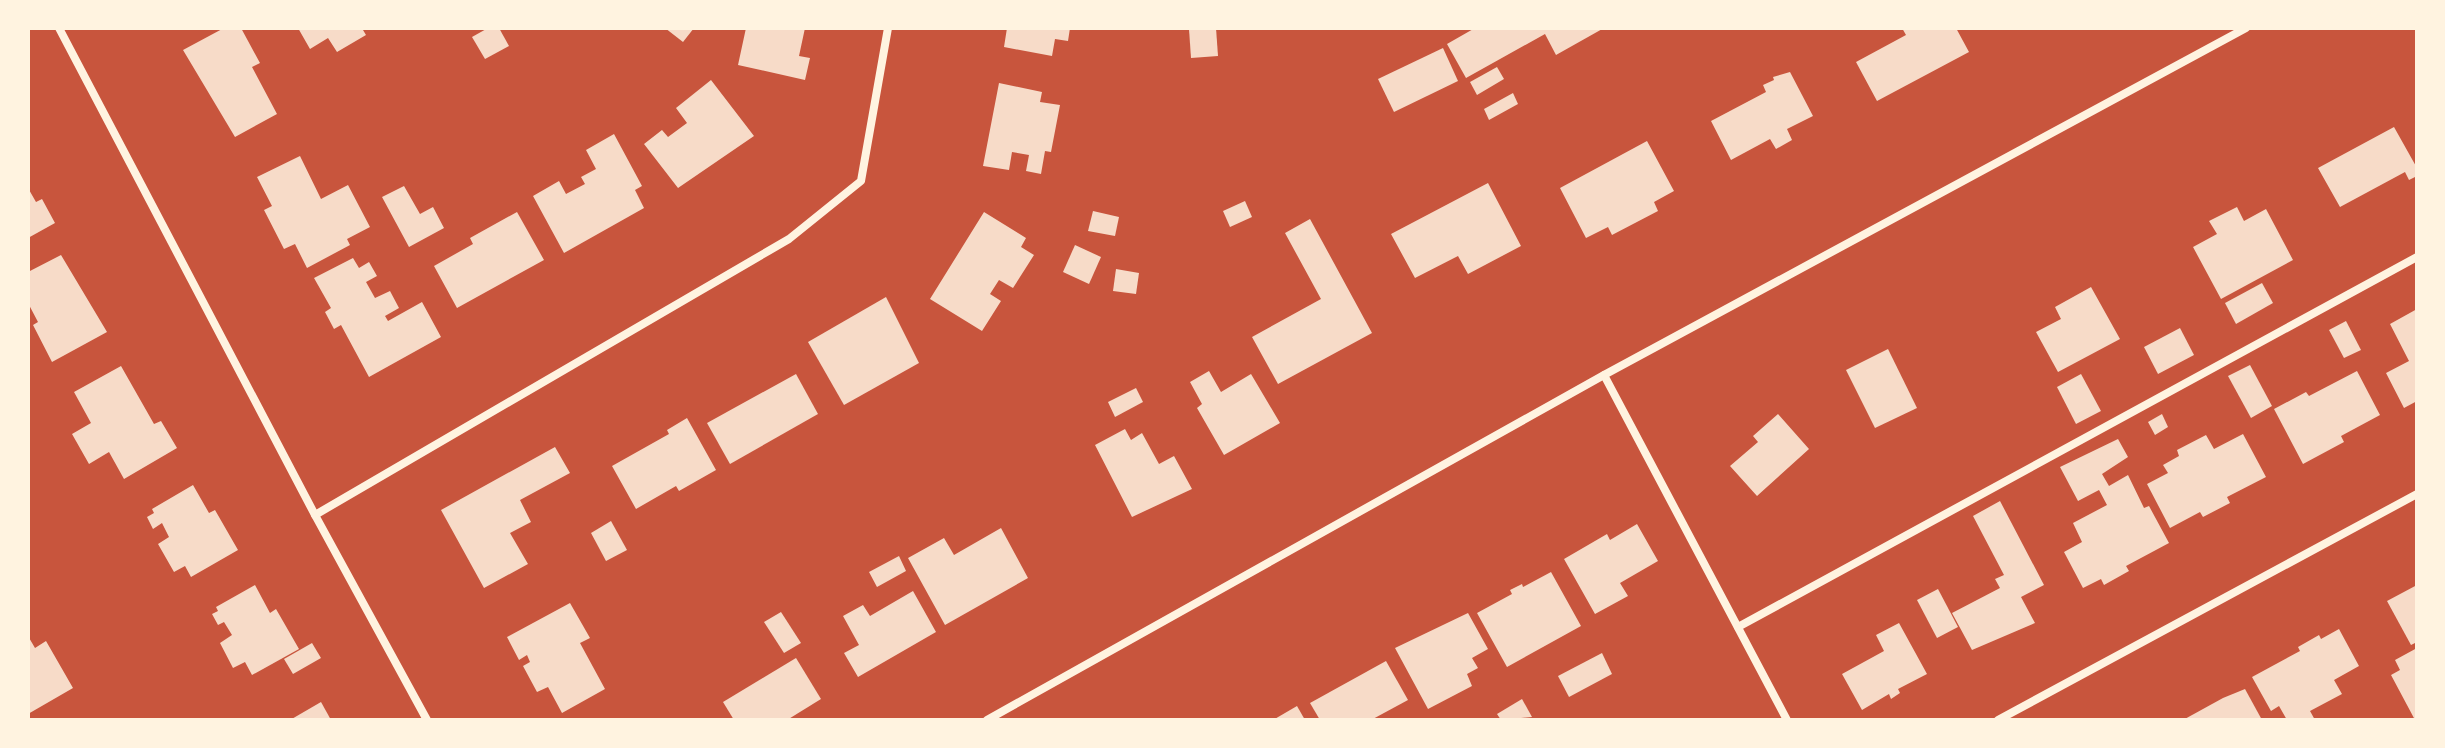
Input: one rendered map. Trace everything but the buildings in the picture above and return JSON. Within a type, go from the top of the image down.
[{"type":"street","points":[[73,28],[61,31],[315,515],[427,720]]},
{"type":"street","points":[[315,515],[789,239],[861,181],[888,28]]},
{"type":"street","points":[[987,720],[1604,375],[2246,28]]},
{"type":"street","points":[[1738,627],[2417,257]]},
{"type":"street","points":[[1604,375],[1787,720]]},
{"type":"street","points":[[1998,720],[2417,494]]}]
